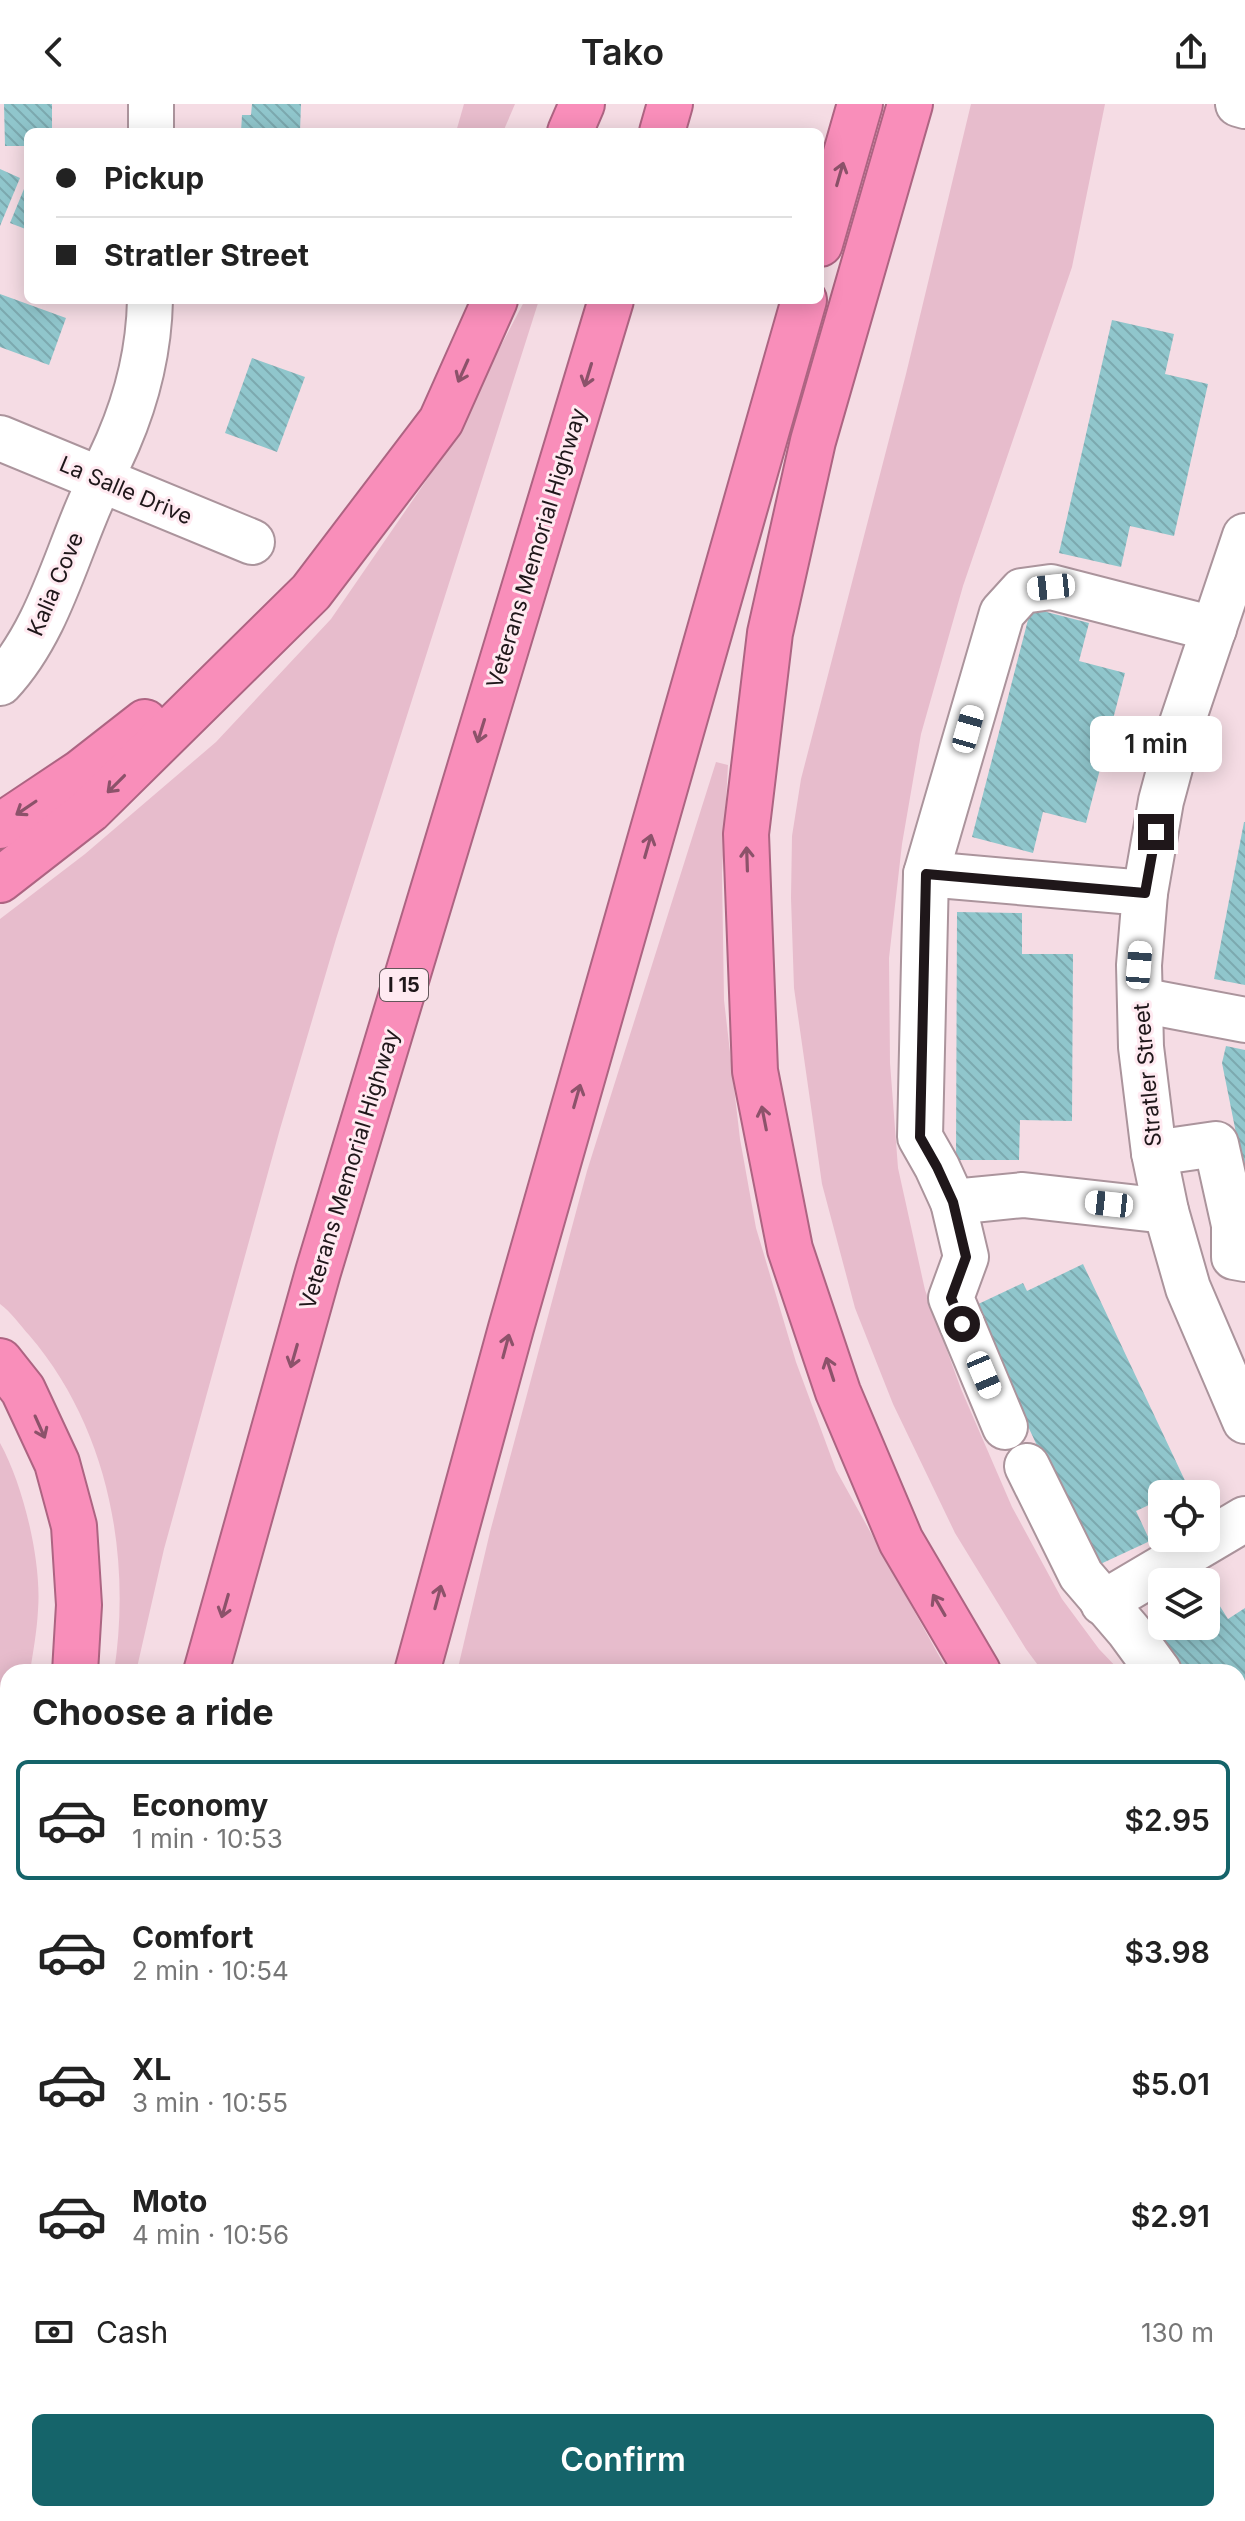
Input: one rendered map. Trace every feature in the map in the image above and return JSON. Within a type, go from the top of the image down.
[{"type":"highway","points":[[572,128],[582,104]]},
{"type":"highway","points":[[663,128],[670,104]]},
{"type":"highway","points":[[824,230],[860,104]]},
{"type":"highway","points":[[910,104],[813,441],[770,633],[746,834],[755,1071],[790,1249],[838,1392],[901,1541],[973,1664]]},
{"type":"highway","points":[[0,880],[90,810],[311,592],[441,421],[493,304]]},
{"type":"highway","name":"Veterans Memorial Highway","points":[[208,1664],[318,1272],[610,304]]},
{"type":"highway","points":[[419,1664],[511,1328],[803,304]]},
{"type":"highway","points":[[0,826],[81,772],[311,592]]},
{"type":"highway","points":[[0,1361],[23,1390],[57,1463],[74,1526],[79,1605],[75,1664]]},
{"type":"street","points":[[151,104],[151,128]]},
{"type":"street","points":[[1238,104],[1245,106]]},
{"type":"street","name":"Kalia Cove","points":[[0,683],[30,646],[99,479],[118,441],[147,349],[150,304]]},
{"type":"street","name":"La Salle Drive","points":[[0,438],[252,542]]},
{"type":"street","name":"Stratler Street","points":[[1243,547],[1182,723],[1161,801],[1145,893],[1139,965],[1141,1047],[1154,1153],[1166,1211],[1182,1270],[1234,1368],[1245,1421]]},
{"type":"street","points":[[1005,1427],[951,1298],[966,1257],[953,1202],[920,1137],[926,874],[1002,613],[1022,591],[1051,587],[1214,629]]},
{"type":"street","points":[[926,874],[1145,893]]},
{"type":"street","points":[[1140,1000],[1245,1020]]},
{"type":"street","points":[[1154,1153],[1216,1144],[1239,1258],[1182,1270]]},
{"type":"street","points":[[953,1202],[1023,1195],[1166,1211]]},
{"type":"street","points":[[1027,1466],[1081,1575],[1153,1664]]},
{"type":"street","points":[[1103,1603],[1245,1519]]},
{"type":"shaded area","points":[[464,104],[515,104],[505,128],[457,128]]},
{"type":"shaded area","points":[[971,104],[1105,104],[1072,267],[963,586],[921,734],[902,844],[889,958],[890,1063],[898,1168],[925,1290],[961,1389],[1012,1507],[1062,1599],[1113,1664],[1037,1664],[955,1533],[893,1404],[855,1308],[822,1184],[794,988],[792,836],[801,779],[906,374]]},
{"type":"shaded area","points":[[523,304],[538,304],[336,939],[280,1129],[164,1549],[138,1664],[115,1664],[119,1628],[116,1538],[108,1494],[95,1451],[78,1410],[56,1371],[0,1304],[0,919],[85,854],[216,742],[331,619],[441,459]]},
{"type":"shaded area","points":[[716,762],[728,765],[722,873],[724,1000],[740,1139],[756,1228],[796,1362],[836,1470],[944,1664],[459,1664],[490,1532],[587,1171]]},
{"type":"shaded area","points":[[0,1443],[16,1480],[29,1524],[38,1591],[31,1664],[0,1664]]},
{"type":"building","points":[[4,104],[52,104],[52,128],[24,128],[24,146],[5,146]]},
{"type":"building","points":[[252,104],[301,104],[300,128],[241,128],[242,115],[251,115]]},
{"type":"building","points":[[0,169],[20,178],[0,226]]},
{"type":"building","points":[[24,189],[24,228],[10,223]]},
{"type":"building","points":[[0,294],[66,318],[49,365],[0,347]]},
{"type":"building","points":[[1112,320],[1174,334],[1165,374],[1208,384],[1174,536],[1130,526],[1121,567],[1059,553]]},
{"type":"building","points":[[252,358],[305,377],[277,452],[225,433]]},
{"type":"building","points":[[1031,608],[1089,623],[1079,661],[1125,673],[1086,823],[1043,812],[1033,853],[972,837]]},
{"type":"building","points":[[1245,822],[1245,985],[1214,979]]},
{"type":"building","points":[[957,912],[1022,913],[1022,954],[1073,954],[1072,1121],[1020,1120],[1019,1160],[956,1160]]},
{"type":"building","points":[[1226,1046],[1245,1050],[1245,1178],[1222,1063]]},
{"type":"building","points":[[1083,1264],[1185,1480],[1148,1480],[1148,1505],[1136,1511],[1148,1542],[1094,1567],[972,1307],[1023,1283],[1027,1291]]},
{"type":"building","points":[[1220,1606],[1228,1619],[1245,1608],[1245,1664],[1180,1664],[1165,1640],[1220,1640]]},
{"type":"route","points":[[962,1324],[951,1298],[966,1257],[953,1202],[920,1137],[926,874],[1145,893],[1156,832]]}]
